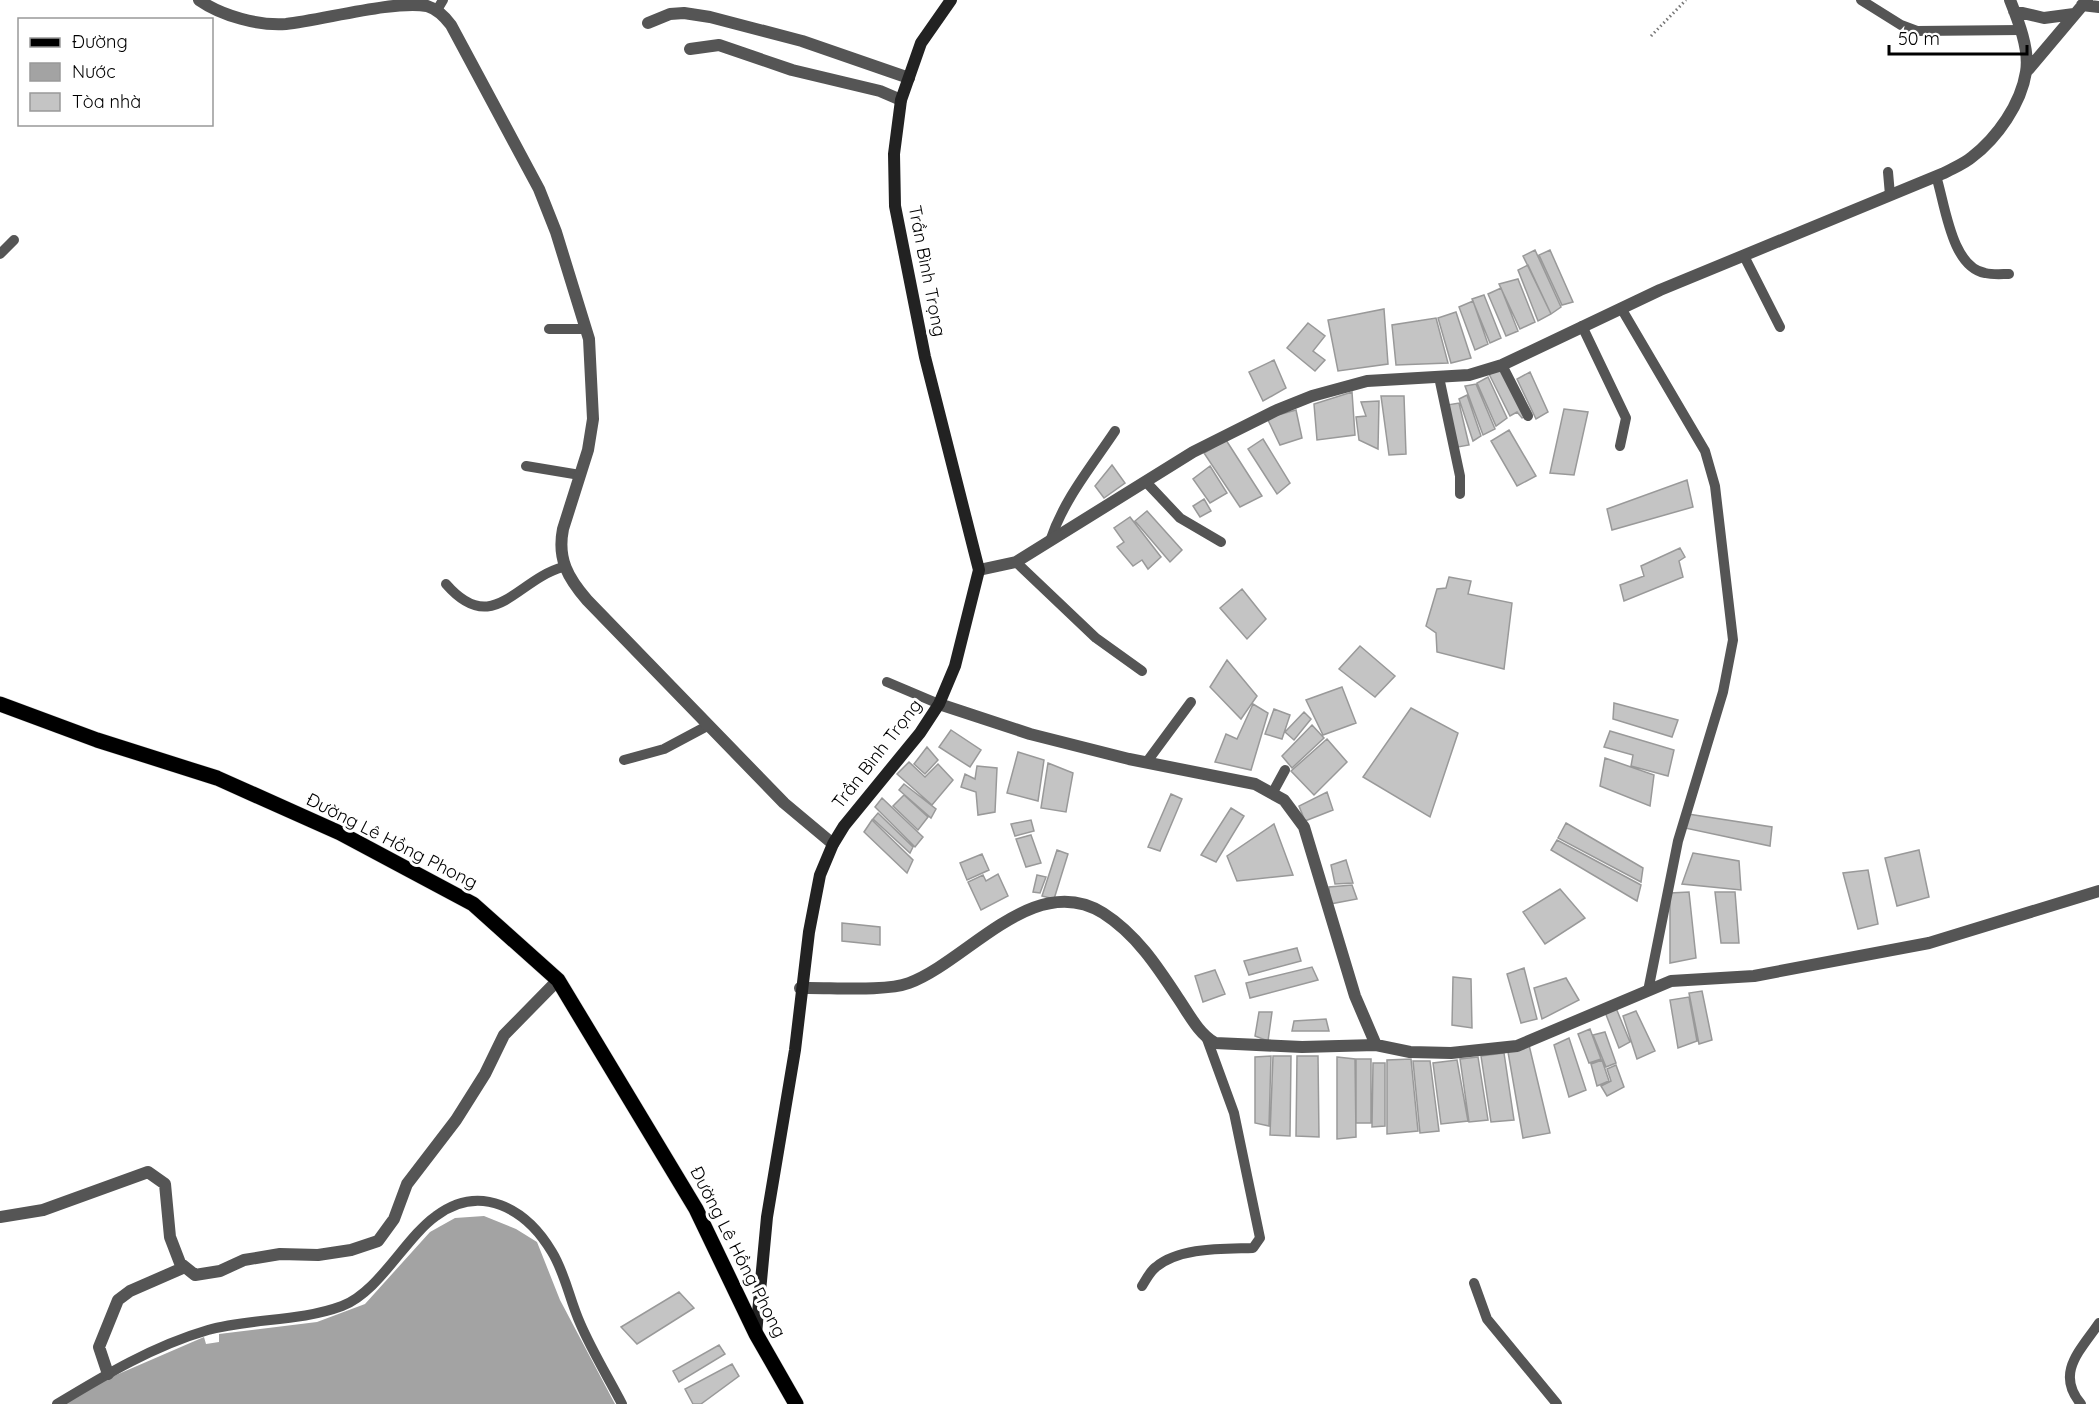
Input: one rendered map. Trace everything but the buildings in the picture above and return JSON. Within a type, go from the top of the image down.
[{"type":"main road","name":"Đường Lê Hồng Phong","points":[[0,704],[97,740],[217,778],[340,833],[473,904],[558,980],[696,1209],[756,1334],[796,1404]]},
{"type":"street","points":[[200,0],[210,8],[256,22],[284,24],[374,8],[418,4],[440,5],[539,189],[556,232],[586,329],[592,371],[593,419],[588,450],[560,541],[563,567],[587,600],[784,803],[833,844]]},
{"type":"street","name":"Trần Bình Trọng","points":[[756,1334],[767,1217],[795,1050],[800,988],[820,875],[833,844],[844,826],[920,733],[939,704],[955,666],[979,570],[925,357],[895,206],[894,154],[901,100],[921,43],[951,0]]},
{"type":"street","points":[[2012,5],[2020,30],[2027,71]]},
{"type":"street","points":[[2012,5],[2044,18],[2081,6],[2099,6]]},
{"type":"street","points":[[979,570],[1016,562],[1193,452],[1277,410],[1312,396],[1367,381],[1469,375],[1502,365],[1621,308],[1936,176],[1971,159],[1989,142],[2018,97],[2027,71],[2081,6]]},
{"type":"street","points":[[648,23],[670,14],[684,13],[710,17],[802,41],[909,78]]},
{"type":"street","points":[[690,49],[703,45],[719,45],[792,70],[880,91],[901,100]]},
{"type":"street","points":[[939,704],[1030,734],[1146,763],[1255,784],[1284,800],[1304,826],[1355,996],[1376,1045]]},
{"type":"street","points":[[800,988],[906,984],[924,976],[1003,923],[1029,910],[1049,903],[1080,903],[1102,913],[1128,932],[1153,960],[1207,1039],[1215,1043],[1302,1047],[1376,1045],[1410,1053],[1451,1053],[1517,1046],[1671,981],[1754,976],[1929,943],[2099,891]]},
{"type":"street","points":[[0,1217],[44,1210],[148,1172],[165,1184],[170,1237],[180,1263],[195,1275],[220,1271],[244,1260],[280,1254],[318,1255],[351,1250],[378,1241],[394,1219],[407,1184],[462,1111],[485,1074],[504,1035],[558,980]]},
{"type":"street","points":[[108,1374],[99,1347],[118,1300],[130,1291],[184,1267]]},
{"type":"lane","points":[[1862,0],[1901,25],[1917,31],[2020,30]]},
{"type":"lane","points":[[1888,172],[1890,195]]},
{"type":"lane","points":[[1936,176],[1954,244],[1966,262],[1983,273],[2009,274]]},
{"type":"lane","points":[[0,254],[14,240]]},
{"type":"lane","points":[[1744,256],[1780,327]]},
{"type":"lane","points":[[1621,308],[1705,451],[1715,486],[1733,640],[1723,692],[1678,841],[1648,992]]},
{"type":"lane","points":[[1582,326],[1626,418],[1620,446]]},
{"type":"lane","points":[[549,329],[586,329]]},
{"type":"lane","points":[[1502,365],[1528,416]]},
{"type":"lane","points":[[1439,377],[1460,476],[1460,494]]},
{"type":"lane","points":[[1050,541],[1070,495],[1115,430]]},
{"type":"lane","points":[[526,466],[580,475]]},
{"type":"lane","points":[[1146,482],[1180,518],[1221,542]]},
{"type":"lane","points":[[1016,562],[1096,638],[1142,671]]},
{"type":"lane","points":[[446,584],[457,596],[472,606],[488,608],[563,567]]},
{"type":"lane","points":[[887,682],[939,704]]},
{"type":"lane","points":[[1146,763],[1191,702]]},
{"type":"lane","points":[[624,760],[664,749],[709,725]]},
{"type":"lane","points":[[1273,792],[1286,770]]},
{"type":"lane","points":[[1142,1286],[1155,1268],[1169,1259],[1195,1253],[1252,1248],[1260,1238],[1234,1113],[1207,1039]]},
{"type":"lane","points":[[57,1404],[155,1349],[209,1330],[309,1315],[343,1306],[380,1276],[435,1216],[464,1200],[496,1201],[527,1222],[552,1252],[581,1326],[622,1404]]},
{"type":"lane","points":[[1474,1283],[1487,1319],[1557,1404]]},
{"type":"lane","points":[[2081,1404],[2070,1390],[2068,1379],[2074,1360],[2099,1323]]},
{"type":"path","points":[[1651,36],[1686,0]]},
{"type":"water","points":[[484,1216],[516,1229],[537,1242],[560,1300],[615,1404],[65,1404],[93,1385],[204,1337],[206,1344],[219,1342],[219,1334],[317,1322],[365,1304],[430,1232],[455,1218]]}]
